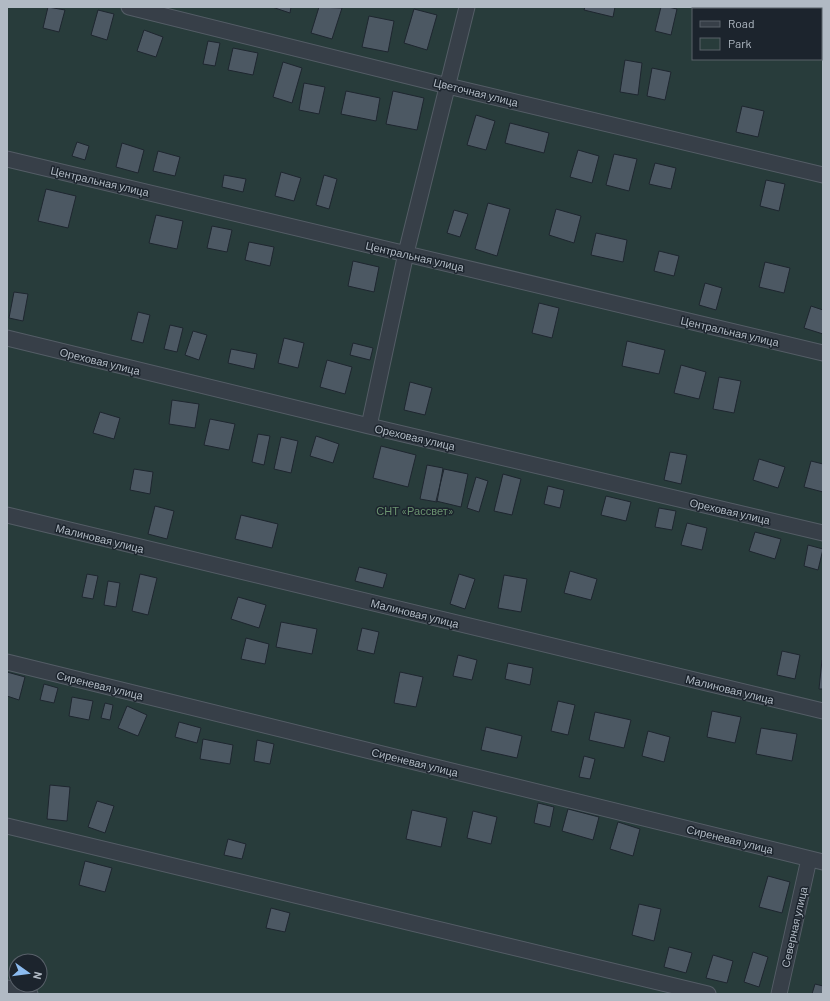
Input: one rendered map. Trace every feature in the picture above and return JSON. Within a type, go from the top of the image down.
[{"type":"street","name":"Цветочная улица","points":[[129,7],[448,86],[823,175]]},
{"type":"street","points":[[369,426],[406,253],[467,7]]},
{"type":"street","name":"Центральная улица","points":[[7,159],[823,353]]},
{"type":"street","name":"Ореховая улица","points":[[7,338],[369,426],[823,533]]},
{"type":"street","name":"Малиновая улица","points":[[7,515],[823,711]]},
{"type":"street","name":"Сиреневая улица","points":[[7,662],[816,861]]},
{"type":"street","points":[[7,826],[708,994]]},
{"type":"street","name":"Северная улица","points":[[779,994],[816,861]]},
{"type":"street","points":[[7,988],[30,994]]},
{"type":"green space","name":"СНТ «Рассвет»","points":[[7,7],[823,7],[823,994],[7,994]]},
{"type":"building","points":[[48,7],[65,10],[59,32],[43,28]]},
{"type":"building","points":[[272,7],[291,7],[290,13]]},
{"type":"building","points":[[319,7],[342,8],[332,39],[311,33]]},
{"type":"building","points":[[585,7],[615,7],[613,17],[584,10]]},
{"type":"building","points":[[661,7],[677,9],[671,35],[655,31]]},
{"type":"building","points":[[711,7],[735,7],[735,8]]},
{"type":"building","points":[[770,7],[774,8],[751,8]]},
{"type":"building","points":[[414,9],[437,15],[427,50],[404,43]]},
{"type":"building","points":[[98,10],[114,14],[107,40],[91,35]]},
{"type":"building","points":[[369,16],[394,21],[388,52],[362,47]]},
{"type":"building","points":[[144,30],[163,37],[156,57],[137,51]]},
{"type":"building","points":[[208,41],[220,43],[215,66],[203,64]]},
{"type":"building","points":[[233,48],[258,53],[253,75],[228,70]]},
{"type":"building","points":[[625,60],[642,63],[638,95],[620,92]]},
{"type":"building","points":[[283,62],[302,68],[292,103],[273,97]]},
{"type":"building","points":[[652,68],[671,72],[665,100],[647,96]]},
{"type":"building","points":[[304,83],[325,87],[319,114],[299,110]]},
{"type":"building","points":[[346,91],[380,98],[376,121],[341,114]]},
{"type":"building","points":[[393,91],[424,98],[417,130],[386,124]]},
{"type":"building","points":[[742,106],[764,111],[758,137],[736,132]]},
{"type":"building","points":[[476,115],[495,121],[486,150],[467,145]]},
{"type":"building","points":[[510,123],[549,133],[544,153],[505,143]]},
{"type":"building","points":[[77,142],[89,146],[85,160],[72,156]]},
{"type":"building","points":[[122,143],[144,150],[138,173],[116,167]]},
{"type":"building","points":[[578,150],[599,156],[592,183],[570,177]]},
{"type":"building","points":[[158,151],[180,157],[175,176],[153,171]]},
{"type":"building","points":[[614,154],[637,159],[629,191],[606,185]]},
{"type":"building","points":[[655,163],[676,168],[671,189],[649,184]]},
{"type":"building","points":[[281,172],[301,178],[294,201],[275,196]]},
{"type":"building","points":[[224,175],[246,179],[243,192],[222,187]]},
{"type":"building","points":[[324,175],[337,179],[329,209],[316,205]]},
{"type":"building","points":[[766,180],[785,184],[779,211],[760,206]]},
{"type":"building","points":[[46,189],[76,196],[68,228],[38,221]]},
{"type":"building","points":[[488,203],[510,209],[497,256],[475,249]]},
{"type":"building","points":[[556,209],[581,216],[574,243],[549,235]]},
{"type":"building","points":[[454,210],[468,214],[460,237],[447,233]]},
{"type":"building","points":[[156,215],[183,221],[177,249],[149,243]]},
{"type":"building","points":[[212,226],[232,230],[227,252],[207,248]]},
{"type":"building","points":[[596,233],[627,240],[623,262],[591,255]]},
{"type":"building","points":[[249,242],[274,247],[270,266],[245,260]]},
{"type":"building","points":[[659,251],[679,256],[674,276],[654,271]]},
{"type":"building","points":[[353,261],[379,267],[374,292],[348,286]]},
{"type":"building","points":[[765,262],[790,268],[784,293],[759,287]]},
{"type":"building","points":[[705,283],[722,288],[716,310],[699,305]]},
{"type":"building","points":[[14,292],[28,294],[23,321],[9,318]]},
{"type":"building","points":[[539,303],[559,308],[552,338],[532,333]]},
{"type":"building","points":[[811,306],[823,310],[823,334],[804,328]]},
{"type":"building","points":[[138,312],[150,315],[143,343],[131,340]]},
{"type":"building","points":[[170,325],[183,328],[177,352],[164,349]]},
{"type":"building","points":[[193,331],[207,335],[199,360],[185,355]]},
{"type":"building","points":[[284,338],[304,343],[298,368],[278,363]]},
{"type":"building","points":[[627,341],[665,350],[659,374],[622,366]]},
{"type":"building","points":[[353,343],[373,348],[370,360],[350,355]]},
{"type":"building","points":[[231,349],[257,354],[254,369],[228,363]]},
{"type":"building","points":[[327,360],[352,367],[345,394],[320,387]]},
{"type":"building","points":[[681,365],[706,372],[699,399],[674,393]]},
{"type":"building","points":[[719,377],[741,381],[734,413],[713,409]]},
{"type":"building","points":[[410,382],[432,388],[425,415],[404,410]]},
{"type":"building","points":[[172,400],[199,404],[195,428],[169,424]]},
{"type":"building","points":[[100,412],[120,418],[114,439],[93,433]]},
{"type":"building","points":[[210,419],[235,424],[229,450],[204,445]]},
{"type":"building","points":[[258,434],[270,436],[264,465],[252,462]]},
{"type":"building","points":[[316,436],[339,444],[333,463],[310,456]]},
{"type":"building","points":[[281,437],[298,441],[291,473],[274,469]]},
{"type":"building","points":[[381,446],[416,455],[408,487],[373,478]]},
{"type":"building","points":[[670,452],[687,455],[681,484],[664,480]]},
{"type":"building","points":[[759,459],[785,467],[778,488],[753,480]]},
{"type":"building","points":[[811,461],[823,464],[823,492],[804,487]]},
{"type":"building","points":[[427,465],[443,468],[437,502],[420,499]]},
{"type":"building","points":[[134,469],[153,472],[150,494],[130,490]]},
{"type":"building","points":[[444,469],[468,474],[461,507],[436,501]]},
{"type":"building","points":[[503,474],[521,479],[512,515],[494,511]]},
{"type":"building","points":[[476,477],[488,481],[479,512],[467,508]]},
{"type":"building","points":[[548,486],[564,490],[560,508],[544,504]]},
{"type":"building","points":[[606,496],[631,502],[626,521],[601,515]]},
{"type":"building","points":[[155,506],[174,511],[167,539],[148,534]]},
{"type":"building","points":[[659,508],[676,511],[672,530],[655,527]]},
{"type":"building","points":[[241,515],[278,524],[272,548],[235,539]]},
{"type":"building","points":[[687,523],[707,528],[702,550],[681,545]]},
{"type":"building","points":[[755,532],[781,539],[775,559],[749,551]]},
{"type":"building","points":[[808,545],[823,549],[818,570],[804,566]]},
{"type":"building","points":[[359,567],[387,574],[383,588],[355,581]]},
{"type":"building","points":[[570,571],[597,579],[591,600],[564,593]]},
{"type":"building","points":[[87,574],[98,576],[93,599],[82,597]]},
{"type":"building","points":[[140,574],[157,578],[148,615],[132,611]]},
{"type":"building","points":[[459,574],[475,579],[465,609],[450,604]]},
{"type":"building","points":[[504,575],[527,579],[521,612],[498,608]]},
{"type":"building","points":[[108,581],[120,583],[116,607],[104,605]]},
{"type":"building","points":[[238,597],[266,605],[259,628],[231,619]]},
{"type":"building","points":[[281,622],[317,629],[312,654],[276,647]]},
{"type":"building","points":[[362,628],[379,632],[374,654],[357,650]]},
{"type":"building","points":[[246,638],[269,644],[265,664],[241,659]]},
{"type":"building","points":[[782,651],[800,655],[795,679],[777,675]]},
{"type":"building","points":[[458,655],[477,660],[472,680],[453,676]]},
{"type":"building","points":[[822,660],[823,689],[819,689]]},
{"type":"building","points":[[508,663],[533,668],[530,685],[505,679]]},
{"type":"building","points":[[7,672],[25,677],[19,700],[7,696]]},
{"type":"building","points":[[400,672],[423,677],[416,707],[394,703]]},
{"type":"building","points":[[44,684],[58,688],[54,703],[40,700]]},
{"type":"building","points":[[72,697],[93,701],[89,720],[69,716]]},
{"type":"building","points":[[558,701],[575,705],[568,735],[551,731]]},
{"type":"building","points":[[105,703],[113,705],[110,720],[101,718]]},
{"type":"building","points":[[127,706],[147,715],[138,736],[118,728]]},
{"type":"building","points":[[712,711],[741,717],[735,743],[707,737]]},
{"type":"building","points":[[595,712],[631,720],[624,748],[589,740]]},
{"type":"building","points":[[179,722],[201,728],[197,743],[175,737]]},
{"type":"building","points":[[486,727],[522,736],[517,758],[481,750]]},
{"type":"building","points":[[761,728],[797,734],[792,761],[756,754]]},
{"type":"building","points":[[648,731],[670,737],[664,762],[642,756]]},
{"type":"building","points":[[203,739],[233,745],[230,764],[200,759]]},
{"type":"building","points":[[257,740],[274,744],[270,764],[254,761]]},
{"type":"building","points":[[584,756],[595,759],[590,779],[579,777]]},
{"type":"building","points":[[50,785],[70,787],[67,821],[47,819]]},
{"type":"building","points":[[97,801],[114,806],[105,833],[88,827]]},
{"type":"building","points":[[538,803],[554,807],[550,827],[534,823]]},
{"type":"building","points":[[568,809],[599,817],[593,840],[562,831]]},
{"type":"building","points":[[412,810],[447,818],[441,847],[406,839]]},
{"type":"building","points":[[473,811],[497,817],[491,844],[467,838]]},
{"type":"building","points":[[618,822],[640,829],[633,856],[610,849]]},
{"type":"building","points":[[228,839],[246,844],[242,859],[224,855]]},
{"type":"building","points":[[85,861],[112,868],[105,892],[79,885]]},
{"type":"building","points":[[768,876],[790,882],[782,913],[759,907]]},
{"type":"building","points":[[639,904],[661,909],[654,941],[632,935]]},
{"type":"building","points":[[271,908],[290,913],[285,932],[266,928]]},
{"type":"building","points":[[669,947],[692,953],[686,973],[664,967]]},
{"type":"building","points":[[753,952],[768,957],[759,987],[744,982]]},
{"type":"building","points":[[713,955],[733,961],[727,983],[706,978]]},
{"type":"building","points":[[815,984],[823,986],[823,994],[812,994]]}]
